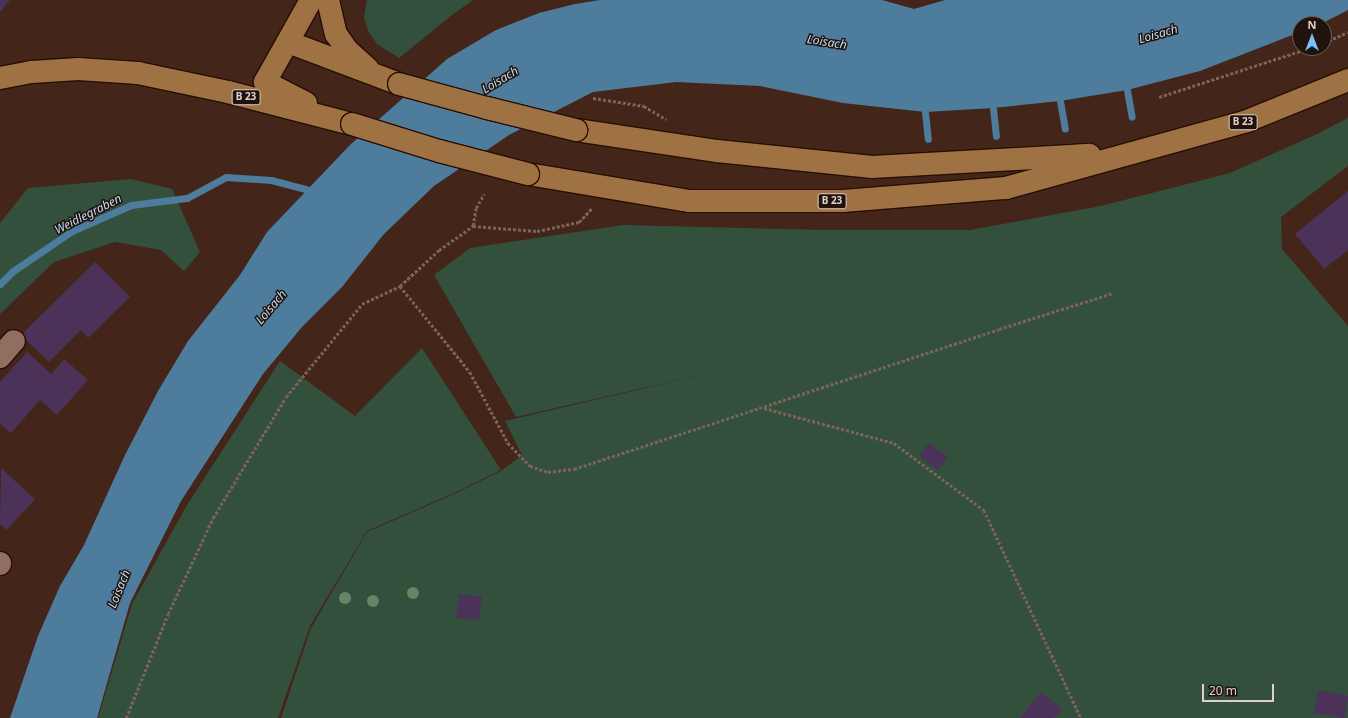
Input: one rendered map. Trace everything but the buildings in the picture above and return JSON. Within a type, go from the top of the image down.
[{"type":"main road","points":[[288,42],[311,0]]},
{"type":"main road","points":[[328,0],[336,34],[356,59],[377,76]]},
{"type":"main road","name":"B 23","points":[[352,124],[265,82],[288,42],[399,84],[487,108],[576,130],[717,151],[872,167],[1133,153]]},
{"type":"main road","name":"B 23","points":[[0,78],[32,72],[78,69],[138,73],[228,92],[352,124],[439,152],[528,174],[690,201],[843,201],[1006,188],[1247,121],[1348,80]]},
{"type":"street","points":[[0,357],[14,341]]},
{"type":"path","points":[[1332,39],[1348,32]]},
{"type":"path","points":[[1159,97],[1292,54]]},
{"type":"path","points":[[593,98],[644,106]]},
{"type":"path","points":[[126,718],[168,614],[213,518],[286,398],[362,304],[400,286],[439,250],[473,226],[537,231],[579,222],[594,206],[596,186]]},
{"type":"path","points":[[473,226],[476,208],[484,194]]},
{"type":"path","points":[[400,286],[470,372],[508,443],[530,466],[548,472],[574,469],[764,408],[999,328],[1113,293]]},
{"type":"path","points":[[764,408],[894,443],[984,510],[1081,718]]},
{"type":"green space","points":[[367,0],[473,0],[399,58],[377,44],[368,31],[364,17]]},
{"type":"green space","points":[[1348,118],[1348,166],[1281,217],[1282,249],[1348,326],[1348,718],[281,718],[311,628],[367,532],[452,495],[501,471],[522,455],[505,421],[718,371],[516,417],[434,275],[470,248],[623,225],[824,230],[970,230],[1101,206],[1230,173],[1317,134]]},
{"type":"green space","points":[[131,179],[172,189],[200,252],[184,271],[161,250],[115,242],[54,262],[0,314],[0,223],[28,188]]},
{"type":"green space","points":[[422,348],[501,470],[452,494],[367,531],[310,626],[278,718],[98,718],[132,604],[187,505],[280,361],[355,416]]},
{"type":"water","name":"Loisach","points":[[600,0],[882,0],[914,9],[945,0],[1348,0],[1348,10],[1332,18],[1332,16],[1292,16],[1292,35],[1200,71],[1127,90],[1060,101],[993,108],[925,112],[843,103],[760,86],[676,82],[593,92],[509,135],[434,186],[384,234],[342,287],[302,327],[263,374],[181,501],[130,603],[97,718],[10,718],[38,636],[60,586],[84,545],[125,455],[158,391],[188,341],[240,275],[267,232],[350,145],[447,59],[496,30],[539,13],[575,4]]},
{"type":"waterway","points":[[1127,90],[1132,117]]},
{"type":"waterway","points":[[1060,101],[1065,129]]},
{"type":"waterway","points":[[993,108],[996,136]]},
{"type":"waterway","points":[[925,112],[928,139]]},
{"type":"waterway","name":"Weidlegraben","points":[[0,284],[13,271],[72,231],[131,205],[187,198],[226,177],[271,180],[317,192]]}]
